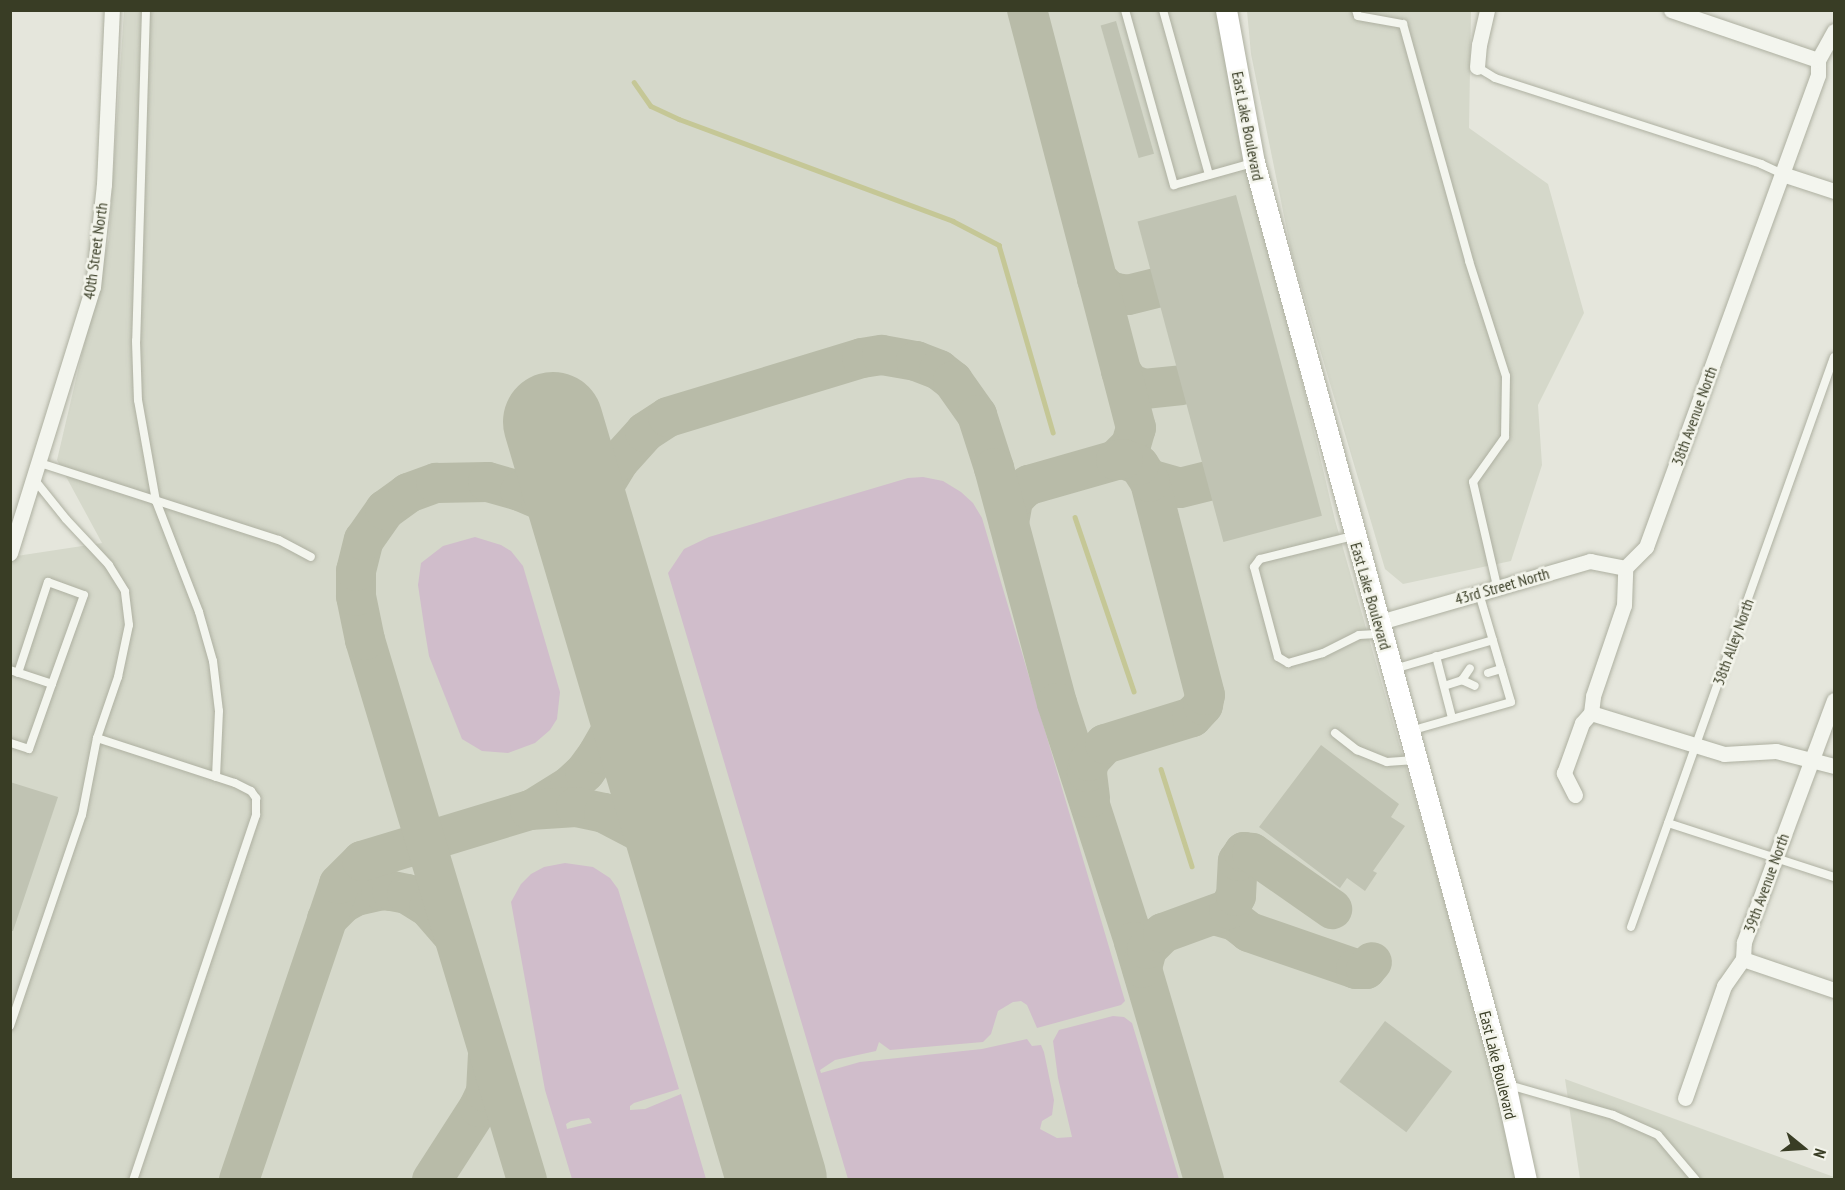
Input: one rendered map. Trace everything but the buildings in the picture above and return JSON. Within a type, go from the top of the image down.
[{"type":"street","name":"40th Street North","points":[[10,553],[40,463],[93,287],[104,184],[112,10]]},
{"type":"street","name":"East Lake Boulevard","points":[[1226,10],[1254,162],[1505,1084],[1526,1179]]},
{"type":"street","points":[[1478,67],[1479,45],[1487,10]]},
{"type":"street","points":[[1671,10],[1818,60]]},
{"type":"street","name":"38th Avenue North","points":[[1625,568],[1646,546],[1818,75],[1818,60],[1834,31]]},
{"type":"street","points":[[1782,174],[1834,191]]},
{"type":"street","name":"43rd Street North","points":[[1381,628],[1497,586],[1590,561],[1625,568]]},
{"type":"street","points":[[1575,795],[1564,773],[1582,723],[1591,713],[1593,696],[1624,605],[1625,568]]},
{"type":"street","name":"39th Avenue North","points":[[1685,1098],[1724,986],[1743,959],[1744,942],[1814,759],[1834,700]]},
{"type":"street","points":[[1591,713],[1724,754],[1776,751],[1834,766]]},
{"type":"street","points":[[1743,959],[1834,990]]},
{"type":"lane","points":[[146,10],[136,341],[138,400],[156,501],[199,612],[213,661],[219,711],[216,777]]},
{"type":"lane","points":[[1125,10],[1174,185],[1254,162]]},
{"type":"lane","points":[[1163,10],[1209,175]]},
{"type":"lane","points":[[1356,10],[1358,15],[1402,24],[1469,261],[1506,376],[1505,437],[1473,482],[1497,586]]},
{"type":"lane","points":[[1478,67],[1495,78],[1761,164],[1782,174]]},
{"type":"lane","name":"38th Alley North","points":[[1631,927],[1834,357]]},
{"type":"lane","points":[[40,463],[279,540],[311,556]]},
{"type":"lane","points":[[10,1026],[82,815],[97,738],[118,677],[129,625],[124,591],[108,565],[66,519],[34,478]]},
{"type":"lane","points":[[1354,536],[1260,559],[1254,567],[1278,657],[1288,663],[1323,653],[1359,635],[1381,628]]},
{"type":"lane","points":[[10,742],[29,749],[84,595],[48,582],[14,671],[52,684]]},
{"type":"lane","points":[[1409,731],[1511,702],[1495,671],[1493,640],[1479,592]]},
{"type":"lane","points":[[1391,669],[1493,640]]},
{"type":"lane","points":[[1436,656],[1452,718]]},
{"type":"lane","points":[[1486,664],[1495,671]]},
{"type":"lane","points":[[1462,680],[1470,668]]},
{"type":"lane","points":[[1491,682],[1495,671]]},
{"type":"lane","points":[[1444,686],[1472,677]]},
{"type":"lane","points":[[1462,680],[1475,686]]},
{"type":"lane","points":[[1335,733],[1357,750],[1387,762],[1416,760]]},
{"type":"lane","points":[[97,738],[216,777],[251,791],[256,798],[256,815],[133,1179]]},
{"type":"lane","points":[[1668,824],[1834,877]]},
{"type":"lane","points":[[1505,1084],[1613,1115],[1658,1135],[1696,1179]]},
{"type":"shaded area","points":[[124,11],[1228,11],[1253,175],[1335,520],[1503,1106],[1517,1179],[11,1179],[10,557],[102,543],[57,460],[109,238]]},
{"type":"shaded area","points":[[1247,11],[1471,11],[1469,128],[1548,184],[1584,313],[1538,405],[1542,465],[1511,561],[1403,584],[1385,569],[1292,255],[1251,54]]},
{"type":"shaded area","points":[[923,477],[943,481],[961,492],[973,503],[982,518],[1125,1001],[1121,1005],[1037,1028],[1027,1005],[1021,1001],[1013,1002],[998,1011],[991,1034],[983,1042],[890,1050],[879,1042],[876,1051],[835,1060],[820,1070],[821,1073],[860,1062],[982,1049],[1027,1039],[1032,1046],[1041,1045],[1054,1100],[1052,1115],[1042,1121],[1040,1129],[1057,1138],[1072,1137],[1058,1078],[1053,1041],[1059,1030],[1113,1016],[1124,1017],[1132,1023],[1179,1179],[848,1179],[668,573],[684,549],[709,537],[908,478]]},
{"type":"shaded area","points":[[475,537],[501,545],[511,551],[523,566],[560,692],[557,719],[550,730],[535,743],[508,753],[482,751],[462,739],[429,656],[425,632],[418,585],[421,563],[443,546]]},
{"type":"shaded area","points":[[565,863],[593,867],[610,878],[618,889],[679,1089],[634,1103],[630,1106],[630,1110],[645,1109],[681,1094],[706,1179],[572,1179],[545,1090],[511,902],[521,884],[531,874],[544,867]],"holes":[[[589,1118],[592,1123],[567,1129],[566,1124]]]},
{"type":"shaded area","points":[[1565,1079],[1834,1177],[1834,1179],[1580,1179]]},
{"type":"waterway","points":[[634,82],[651,106],[679,119],[953,221],[999,245],[1053,432]]},
{"type":"waterway","points":[[1075,517],[1134,691]]},
{"type":"waterway","points":[[1161,769],[1192,866]]},
{"type":"taxiway","points":[[1009,523],[1013,500],[1022,490],[1029,485],[1116,460],[1131,445],[1136,428],[1027,10]]},
{"type":"taxiway","points":[[1097,279],[1108,290],[1128,295],[1156,288]]},
{"type":"taxiway","points":[[585,533],[596,499],[619,461],[645,432],[668,417],[862,358],[882,355],[916,361],[939,370],[953,381],[977,415],[994,468],[1057,703],[1134,942],[1204,1180]]},
{"type":"taxiway","points":[[1121,371],[1129,383],[1144,389],[1182,385]]},
{"type":"taxiway","points":[[1090,798],[1087,772],[1089,761],[1105,744],[1192,717],[1203,705],[1205,695],[1150,482],[1139,465],[1123,459],[1116,460]]},
{"type":"taxiway","points":[[1149,479],[1180,488],[1208,481]]},
{"type":"taxiway","points":[[527,1180],[365,640],[356,596],[356,571],[364,540],[385,510],[408,493],[436,483],[488,482],[520,491],[541,500],[587,539]]},
{"type":"taxiway","points":[[533,809],[570,786],[585,772],[633,693]]},
{"type":"taxiway","points":[[239,1180],[339,884],[362,861],[530,810],[576,807],[604,813],[646,835],[673,865],[697,908]]},
{"type":"taxiway","points":[[1142,968],[1147,949],[1163,933],[1229,909],[1236,896],[1238,861],[1244,852],[1252,853],[1332,909]]},
{"type":"taxiway","points":[[327,919],[343,903],[356,896],[381,890],[392,891],[407,894],[429,908],[453,936]]},
{"type":"taxiway","points":[[1214,915],[1235,921],[1249,932],[1356,969],[1366,969],[1372,962]]},
{"type":"taxiway","points":[[432,1180],[479,1107],[486,1092],[488,1056]]},
{"type":"runway","points":[[553,422],[777,1180]]}]
